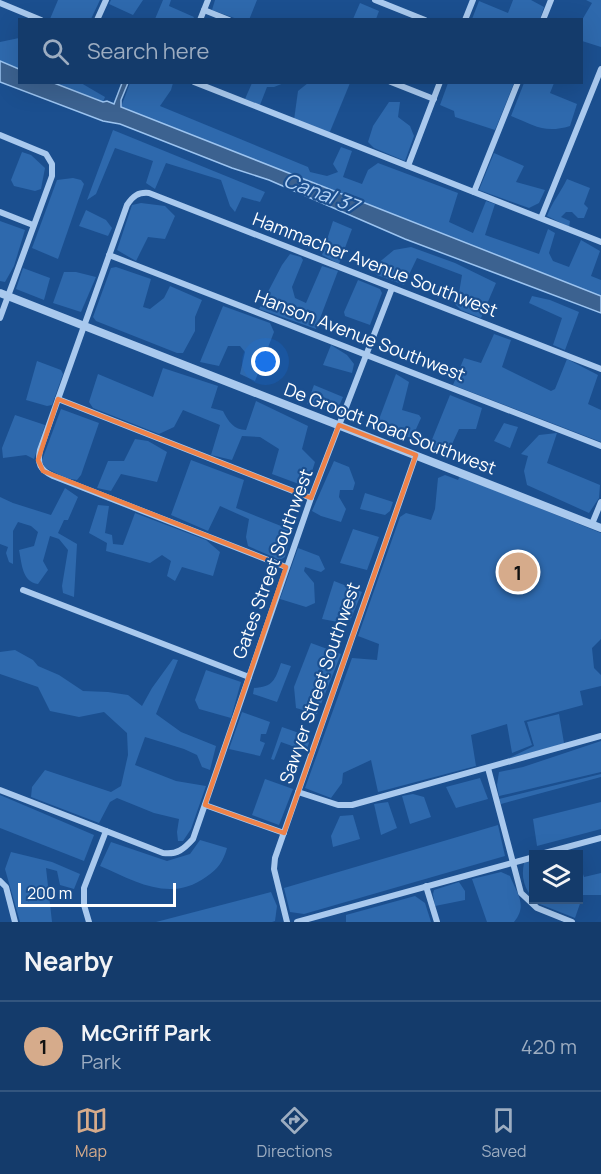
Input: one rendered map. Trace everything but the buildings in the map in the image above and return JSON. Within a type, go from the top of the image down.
[{"type":"street","points":[[98,18],[106,0]]},
{"type":"street","points":[[201,18],[208,0]]},
{"type":"street","points":[[375,0],[420,18]]},
{"type":"street","points":[[466,18],[473,0]]},
{"type":"street","points":[[544,18],[551,0]]},
{"type":"street","points":[[0,3],[36,18]]},
{"type":"street","points":[[204,10],[224,18]]},
{"type":"street","points":[[541,218],[601,69]]},
{"type":"street","points":[[199,84],[601,242]]},
{"type":"street","points":[[396,84],[434,99]]},
{"type":"street","points":[[408,166],[439,84]]},
{"type":"street","points":[[474,192],[517,84]]},
{"type":"street","points":[[0,135],[39,150],[50,158],[52,164],[52,176],[4,294],[0,318]]},
{"type":"street","name":"Hammacher Avenue Southwest","points":[[109,255],[127,205],[137,194],[149,193],[601,369]]},
{"type":"street","points":[[0,212],[33,225]]},
{"type":"street","points":[[109,255],[40,450],[38,460],[40,466],[51,475],[286,567]]},
{"type":"street","name":"Hanson Avenue Southwest","points":[[109,255],[601,446]]},
{"type":"street","name":"Gates Street Southwest","points":[[106,831],[163,853],[172,854],[183,850],[193,839],[286,567],[392,288]]},
{"type":"street","name":"De Groodt Road Southwest","points":[[4,294],[601,528]]},
{"type":"street","points":[[58,399],[311,498]]},
{"type":"street","name":"Sawyer Street Southwest","points":[[287,922],[274,869],[275,858],[416,455]]},
{"type":"street","points":[[592,524],[601,502]]},
{"type":"street","points":[[23,590],[249,677]]},
{"type":"street","points":[[298,792],[338,805],[352,805],[601,736]]},
{"type":"street","points":[[488,768],[521,893],[530,903],[572,922]]},
{"type":"street","points":[[0,790],[106,831],[84,888],[84,905],[89,922]]},
{"type":"street","points":[[205,805],[284,833]]},
{"type":"street","points":[[559,850],[601,838]]},
{"type":"street","points":[[297,922],[529,858]]},
{"type":"street","points":[[0,881],[6,887],[15,922]]},
{"type":"street","points":[[426,886],[437,922]]},
{"type":"highlighted area","points":[[58,399],[311,498],[339,425],[416,455],[284,833],[205,805],[286,567],[43,471],[38,460]]},
{"type":"shaded area","points":[[58,0],[100,0],[91,18],[50,18]]},
{"type":"shaded area","points":[[111,0],[143,0],[133,15],[109,4]]},
{"type":"shaded area","points":[[163,0],[171,0],[169,6],[194,17],[194,18],[155,18]]},
{"type":"shaded area","points":[[215,0],[257,0],[250,18],[234,18],[212,10]]},
{"type":"shaded area","points":[[513,0],[531,0],[544,7],[540,18],[472,18],[479,1],[508,13]]},
{"type":"shaded area","points":[[586,0],[601,0],[601,47],[583,41],[583,18],[592,3]]},
{"type":"shaded area","points":[[360,3],[379,11],[376,18],[353,18]]},
{"type":"shaded area","points":[[18,38],[18,69],[0,61],[0,42]]},
{"type":"shaded area","points":[[57,84],[83,84],[105,97],[103,102]]},
{"type":"shaded area","points":[[130,84],[173,84],[160,106],[308,167],[310,172],[327,176],[338,172],[333,164],[341,147],[352,151],[343,177],[362,184],[368,170],[378,163],[458,193],[449,222],[473,233],[486,201],[495,204],[485,235],[539,254],[548,229],[555,233],[549,253],[553,261],[569,267],[581,240],[600,251],[591,276],[601,280],[601,296],[121,107]]},
{"type":"shaded area","points":[[252,84],[282,84],[267,87],[260,105],[245,99]]},
{"type":"shaded area","points":[[307,84],[350,84],[329,134],[294,120],[298,91]]},
{"type":"shaded area","points":[[448,84],[514,84],[495,130],[455,117],[454,111],[440,105]]},
{"type":"shaded area","points":[[524,84],[554,84],[550,93],[577,104],[570,126],[561,128],[546,129],[511,116]]},
{"type":"shaded area","points":[[389,102],[400,102],[398,117],[410,126],[414,136],[405,161],[374,148],[368,142],[373,126]]},
{"type":"shaded area","points":[[113,130],[265,192],[260,202],[242,197],[235,212],[230,206],[221,180],[166,163],[155,189],[146,183],[153,161],[115,148],[96,194],[87,200]]},
{"type":"shaded area","points":[[22,152],[31,155],[45,168],[41,189],[35,191],[14,186],[11,180]]},
{"type":"shaded area","points":[[494,153],[524,166],[516,182],[545,190],[539,203],[529,208],[479,190]]},
{"type":"shaded area","points":[[73,178],[81,180],[84,184],[58,259],[32,248],[57,180]]},
{"type":"shaded area","points":[[567,179],[590,188],[584,204],[588,208],[584,218],[578,218],[572,212],[566,212],[561,217],[570,221],[569,227],[547,216]]},
{"type":"shaded area","points":[[141,203],[165,206],[175,216],[165,239],[148,237],[136,261],[117,250],[132,205]]},
{"type":"shaded area","points":[[86,210],[106,220],[112,228],[108,236],[79,226]]},
{"type":"shaded area","points":[[0,221],[25,230],[14,266],[5,282],[0,281]]},
{"type":"shaded area","points":[[333,221],[352,229],[339,264],[322,255]]},
{"type":"shaded area","points":[[411,247],[455,263],[496,283],[481,318],[461,310],[451,300],[459,293],[462,275],[417,258],[404,285],[377,275],[371,269],[394,250]]},
{"type":"shaded area","points":[[290,254],[301,257],[303,260],[292,287],[295,298],[306,303],[322,266],[338,271],[316,329],[259,309]]},
{"type":"shaded area","points":[[116,267],[151,279],[143,307],[150,309],[164,298],[170,286],[202,300],[195,317],[195,331],[183,353],[177,353],[96,321],[93,317],[111,268]]},
{"type":"shaded area","points":[[23,268],[50,278],[44,300],[16,289]]},
{"type":"shaded area","points":[[64,272],[76,272],[96,277],[81,312],[53,303]]},
{"type":"shaded area","points":[[358,280],[380,289],[382,293],[370,325],[345,316],[344,312]]},
{"type":"shaded area","points":[[532,296],[550,300],[579,312],[565,350],[553,345],[562,318],[529,303]]},
{"type":"shaded area","points":[[223,306],[270,323],[274,332],[255,381],[240,374],[245,352],[240,346],[228,346],[219,366],[200,362]]},
{"type":"shaded area","points":[[494,334],[511,340],[502,367],[551,391],[555,389],[567,359],[598,375],[588,404],[601,410],[601,442],[453,385],[464,358],[481,363]]},
{"type":"shaded area","points":[[331,345],[347,355],[354,364],[352,373],[323,365]]},
{"type":"shaded area","points":[[37,361],[61,370],[63,374],[52,405],[47,406],[26,400]]},
{"type":"shaded area","points":[[163,368],[218,386],[211,408],[223,411],[235,427],[246,430],[256,401],[308,426],[302,449],[315,462],[307,487],[272,474],[279,449],[260,437],[242,436],[232,460],[211,455],[220,425],[183,410],[174,427],[159,434],[93,408],[89,402],[98,374],[153,397]]},
{"type":"shaded area","points":[[396,374],[409,382],[402,410],[419,415],[421,418],[412,438],[375,430]]},
{"type":"shaded area","points":[[314,385],[343,397],[336,413],[307,404]]},
{"type":"shaded area","points":[[450,395],[482,408],[476,429],[459,429],[447,455],[429,447]]},
{"type":"shaded area","points":[[61,409],[99,423],[81,475],[77,480],[65,478],[44,467],[42,460]]},
{"type":"shaded area","points":[[15,415],[45,425],[34,459],[26,455],[3,458],[2,448]]},
{"type":"shaded area","points":[[504,423],[518,427],[510,448],[494,441]]},
{"type":"shaded area","points":[[557,433],[547,463],[600,485],[599,498],[589,513],[527,485],[524,471],[528,456],[521,454],[539,435]]},
{"type":"shaded area","points":[[135,439],[148,441],[167,452],[157,482],[121,474],[111,491],[97,488],[108,461],[124,461]]},
{"type":"shaded area","points":[[191,460],[244,480],[236,508],[291,530],[285,557],[280,560],[248,546],[246,537],[249,519],[220,506],[208,531],[171,515]]},
{"type":"shaded area","points":[[334,461],[349,467],[355,483],[353,490],[340,490],[339,497],[346,509],[341,522],[312,511]]},
{"type":"shaded area","points":[[445,475],[458,480],[460,476],[601,533],[601,639],[592,648],[594,668],[601,675],[601,686],[580,691],[583,705],[524,721],[532,745],[512,753],[507,724],[471,735],[476,766],[378,792],[371,760],[343,773],[342,783],[331,798],[305,788],[352,658],[377,660],[379,644],[358,636],[400,517],[406,513],[431,520],[435,509],[438,478]]},
{"type":"shaded area","points":[[65,488],[78,497],[68,520],[64,520],[58,533],[77,544],[74,597],[63,593],[62,586],[68,550],[59,539],[50,536],[43,561],[48,570],[38,584],[33,583],[26,576],[19,550],[34,546],[38,532],[31,526],[18,522],[13,531],[13,564],[9,562],[6,553],[8,547],[0,544],[0,497],[51,515]]},
{"type":"shaded area","points":[[365,493],[393,502],[390,511],[385,515],[360,509]]},
{"type":"shaded area","points":[[98,505],[109,506],[105,533],[112,535],[113,544],[123,545],[135,513],[206,540],[220,552],[213,576],[182,567],[175,581],[167,576],[171,561],[162,555],[150,563],[106,551],[107,543],[89,533]]},
{"type":"shaded area","points":[[353,529],[379,537],[367,570],[340,563]]},
{"type":"shaded area","points":[[298,548],[319,556],[325,569],[321,572],[305,567],[304,571],[314,583],[315,603],[306,607],[280,599]]},
{"type":"shaded area","points":[[334,581],[362,592],[350,621],[338,622],[322,619]]},
{"type":"shaded area","points":[[311,643],[341,654],[317,714],[296,708],[294,687]]},
{"type":"shaded area","points":[[15,650],[33,660],[38,666],[59,675],[83,691],[128,695],[142,706],[173,659],[178,660],[156,714],[181,732],[216,746],[210,770],[202,767],[197,755],[145,737],[135,765],[176,781],[206,786],[191,829],[183,841],[178,841],[179,819],[154,813],[117,798],[110,802],[99,823],[31,797],[32,787],[45,770],[111,792],[121,786],[128,755],[127,733],[104,712],[79,717],[50,711],[38,687],[0,674],[0,652]]},
{"type":"shaded area","points":[[281,663],[291,666],[277,702],[253,694],[254,688],[272,682]]},
{"type":"shaded area","points":[[206,670],[241,682],[231,718],[199,709],[195,700]]},
{"type":"shaded area","points":[[242,712],[270,722],[266,734],[261,734],[260,741],[265,743],[260,756],[229,749]]},
{"type":"shaded area","points":[[559,714],[564,743],[588,737],[507,759],[534,746],[527,722]]},
{"type":"shaded area","points":[[282,727],[305,735],[309,743],[306,751],[281,742],[274,760],[271,759]]},
{"type":"shaded area","points":[[601,741],[601,772],[499,796],[497,785],[499,772],[523,767]]},
{"type":"shaded area","points":[[601,774],[601,777],[501,804],[499,799]]},
{"type":"shaded area","points":[[480,778],[488,799],[456,808],[446,787]]},
{"type":"shaded area","points":[[265,779],[293,789],[279,825],[252,815]]},
{"type":"shaded area","points":[[413,794],[424,797],[431,817],[410,824],[402,796]]},
{"type":"shaded area","points":[[0,795],[94,835],[84,861],[0,828]]},
{"type":"shaded area","points":[[388,802],[397,828],[381,835],[374,804]]},
{"type":"shaded area","points":[[601,802],[601,829],[537,846],[533,819]]},
{"type":"shaded area","points":[[353,815],[360,839],[333,847],[331,836],[340,816]]},
{"type":"shaded area","points":[[498,825],[505,856],[304,914],[290,912],[284,888]]},
{"type":"shaded area","points":[[200,840],[227,848],[220,865],[193,885],[166,889],[153,887],[100,866],[111,842],[167,861],[190,854]]},
{"type":"shaded area","points":[[11,852],[52,862],[80,874],[74,889],[60,885],[57,871],[46,868],[52,922],[20,922],[5,869]]},
{"type":"shaded area","points":[[529,862],[529,892],[524,882],[524,863]]},
{"type":"shaded area","points":[[501,872],[510,876],[520,899],[520,910],[514,922],[487,922],[472,879]]},
{"type":"shaded area","points":[[601,873],[601,895],[583,895],[583,874],[584,877]]},
{"type":"shaded area","points":[[459,882],[465,891],[465,900],[435,906],[434,890]]},
{"type":"shaded area","points":[[271,892],[277,906],[275,921],[272,922],[156,922]]},
{"type":"shaded area","points":[[415,896],[425,903],[431,922],[346,922],[346,915]]},
{"type":"shaded area","points":[[540,904],[580,904],[575,918]]},
{"type":"water","name":"Canal 37","points":[[0,61],[18,69],[18,84],[57,84],[114,104],[122,84],[128,84],[121,100],[121,107],[601,296],[601,313],[405,239],[269,180],[0,82]]},
{"type":"place","name":"McGriff Park","points":[[518,572]]}]
